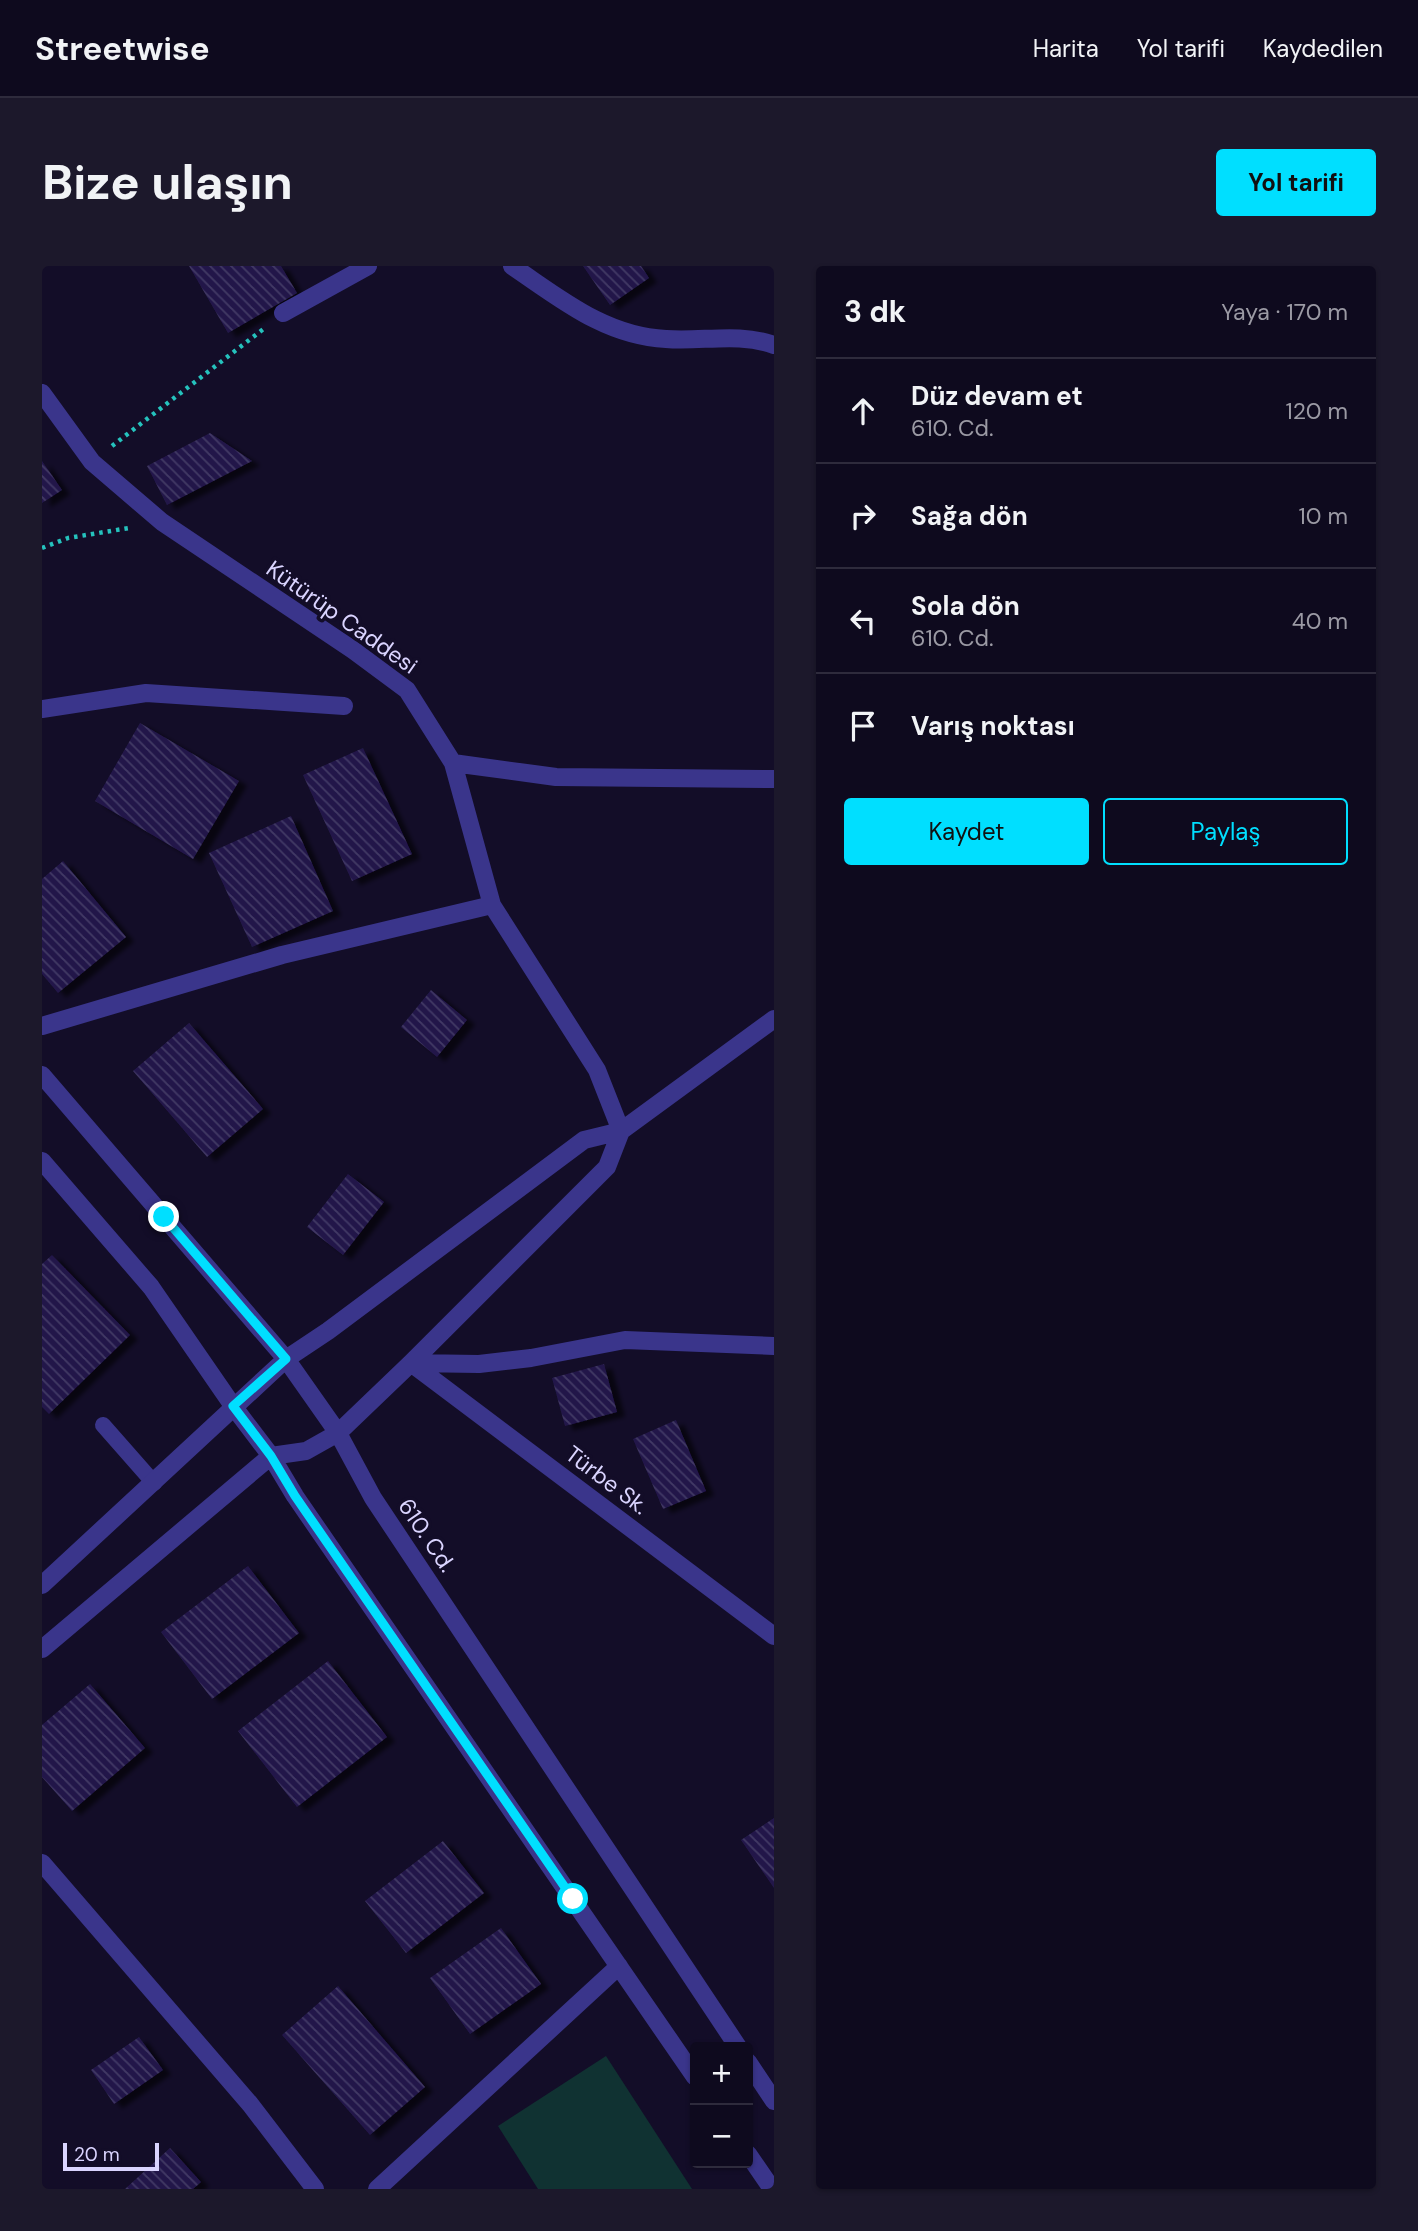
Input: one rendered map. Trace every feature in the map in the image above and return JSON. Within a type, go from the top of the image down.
[{"type":"street","points":[[283,313],[368,266]]},
{"type":"street","points":[[512,266],[593,319],[629,335],[668,340],[725,337],[774,345]]},
{"type":"street","name":"Kütürüp Caddesi","points":[[42,393],[92,462],[162,522],[353,650],[407,690],[453,763],[492,905],[597,1070],[621,1131]]},
{"type":"street","points":[[42,709],[146,693],[344,706]]},
{"type":"street","points":[[453,763],[556,778],[774,779]]},
{"type":"street","points":[[42,1026],[282,955],[492,905]]},
{"type":"street","points":[[42,1585],[286,1359],[328,1331],[584,1140],[621,1131],[774,1019]]},
{"type":"street","name":"610. Cd.","points":[[42,1075],[286,1359],[338,1433],[373,1498],[735,2042]]},
{"type":"street","points":[[42,1649],[271,1456],[306,1451],[338,1433],[607,1167],[621,1131]]},
{"type":"street","points":[[42,1161],[151,1287],[271,1456],[295,1496],[690,2070]]},
{"type":"street","points":[[411,1363],[479,1364],[531,1358],[625,1340],[774,1346]]},
{"type":"street","name":"Türbe Sk.","points":[[411,1363],[774,1636]]},
{"type":"street","points":[[42,1863],[250,2104],[316,2189]]},
{"type":"street","points":[[377,2189],[619,1966]]},
{"type":"street","points":[[753,2070],[774,2101]]},
{"type":"street","points":[[753,2161],[772,2189]]},
{"type":"lane","points":[[103,1424],[154,1483]]},
{"type":"path","points":[[92,462],[283,313]]},
{"type":"path","points":[[42,548],[68,538],[162,522]]},
{"type":"green space","points":[[606,2056],[692,2189],[538,2189],[498,2126]]},
{"type":"building","points":[[189,266],[281,266],[297,293],[228,333]]},
{"type":"building","points":[[583,266],[641,266],[649,278],[610,305]]},
{"type":"building","points":[[210,433],[252,461],[167,505],[147,466]]},
{"type":"building","points":[[42,461],[62,490],[42,503]]},
{"type":"building","points":[[140,723],[239,781],[193,859],[95,801]]},
{"type":"building","points":[[363,748],[412,854],[352,881],[303,775]]},
{"type":"building","points":[[291,816],[333,911],[252,947],[209,853]]},
{"type":"building","points":[[63,861],[126,937],[58,993],[42,974],[42,879]]},
{"type":"building","points":[[431,990],[467,1020],[437,1057],[401,1027]]},
{"type":"building","points":[[189,1023],[263,1109],[207,1157],[133,1071]]},
{"type":"building","points":[[348,1174],[384,1202],[343,1255],[307,1227]]},
{"type":"building","points":[[52,1255],[130,1335],[49,1414],[42,1407],[42,1264]]},
{"type":"building","points":[[604,1364],[617,1412],[565,1426],[552,1378]]},
{"type":"building","points":[[676,1420],[706,1491],[663,1509],[633,1439]]},
{"type":"building","points":[[248,1566],[299,1633],[212,1699],[161,1632]]},
{"type":"building","points":[[328,1661],[387,1737],[297,1807],[238,1731]]},
{"type":"building","points":[[90,1684],[145,1748],[72,1811],[42,1777],[42,1725]]},
{"type":"building","points":[[774,1818],[774,1888],[741,1840]]},
{"type":"building","points":[[443,1841],[484,1893],[406,1953],[365,1901]]},
{"type":"building","points":[[501,1928],[541,1984],[470,2034],[430,1978]]},
{"type":"building","points":[[338,1986],[425,2087],[370,2135],[282,2035]]},
{"type":"building","points":[[139,2037],[163,2070],[114,2104],[91,2070]]},
{"type":"building","points":[[170,2148],[201,2182],[193,2189],[125,2189]]},
{"type":"route","points":[[164,1217],[286,1359],[233,1406],[271,1456],[295,1496],[573,1899]]}]
